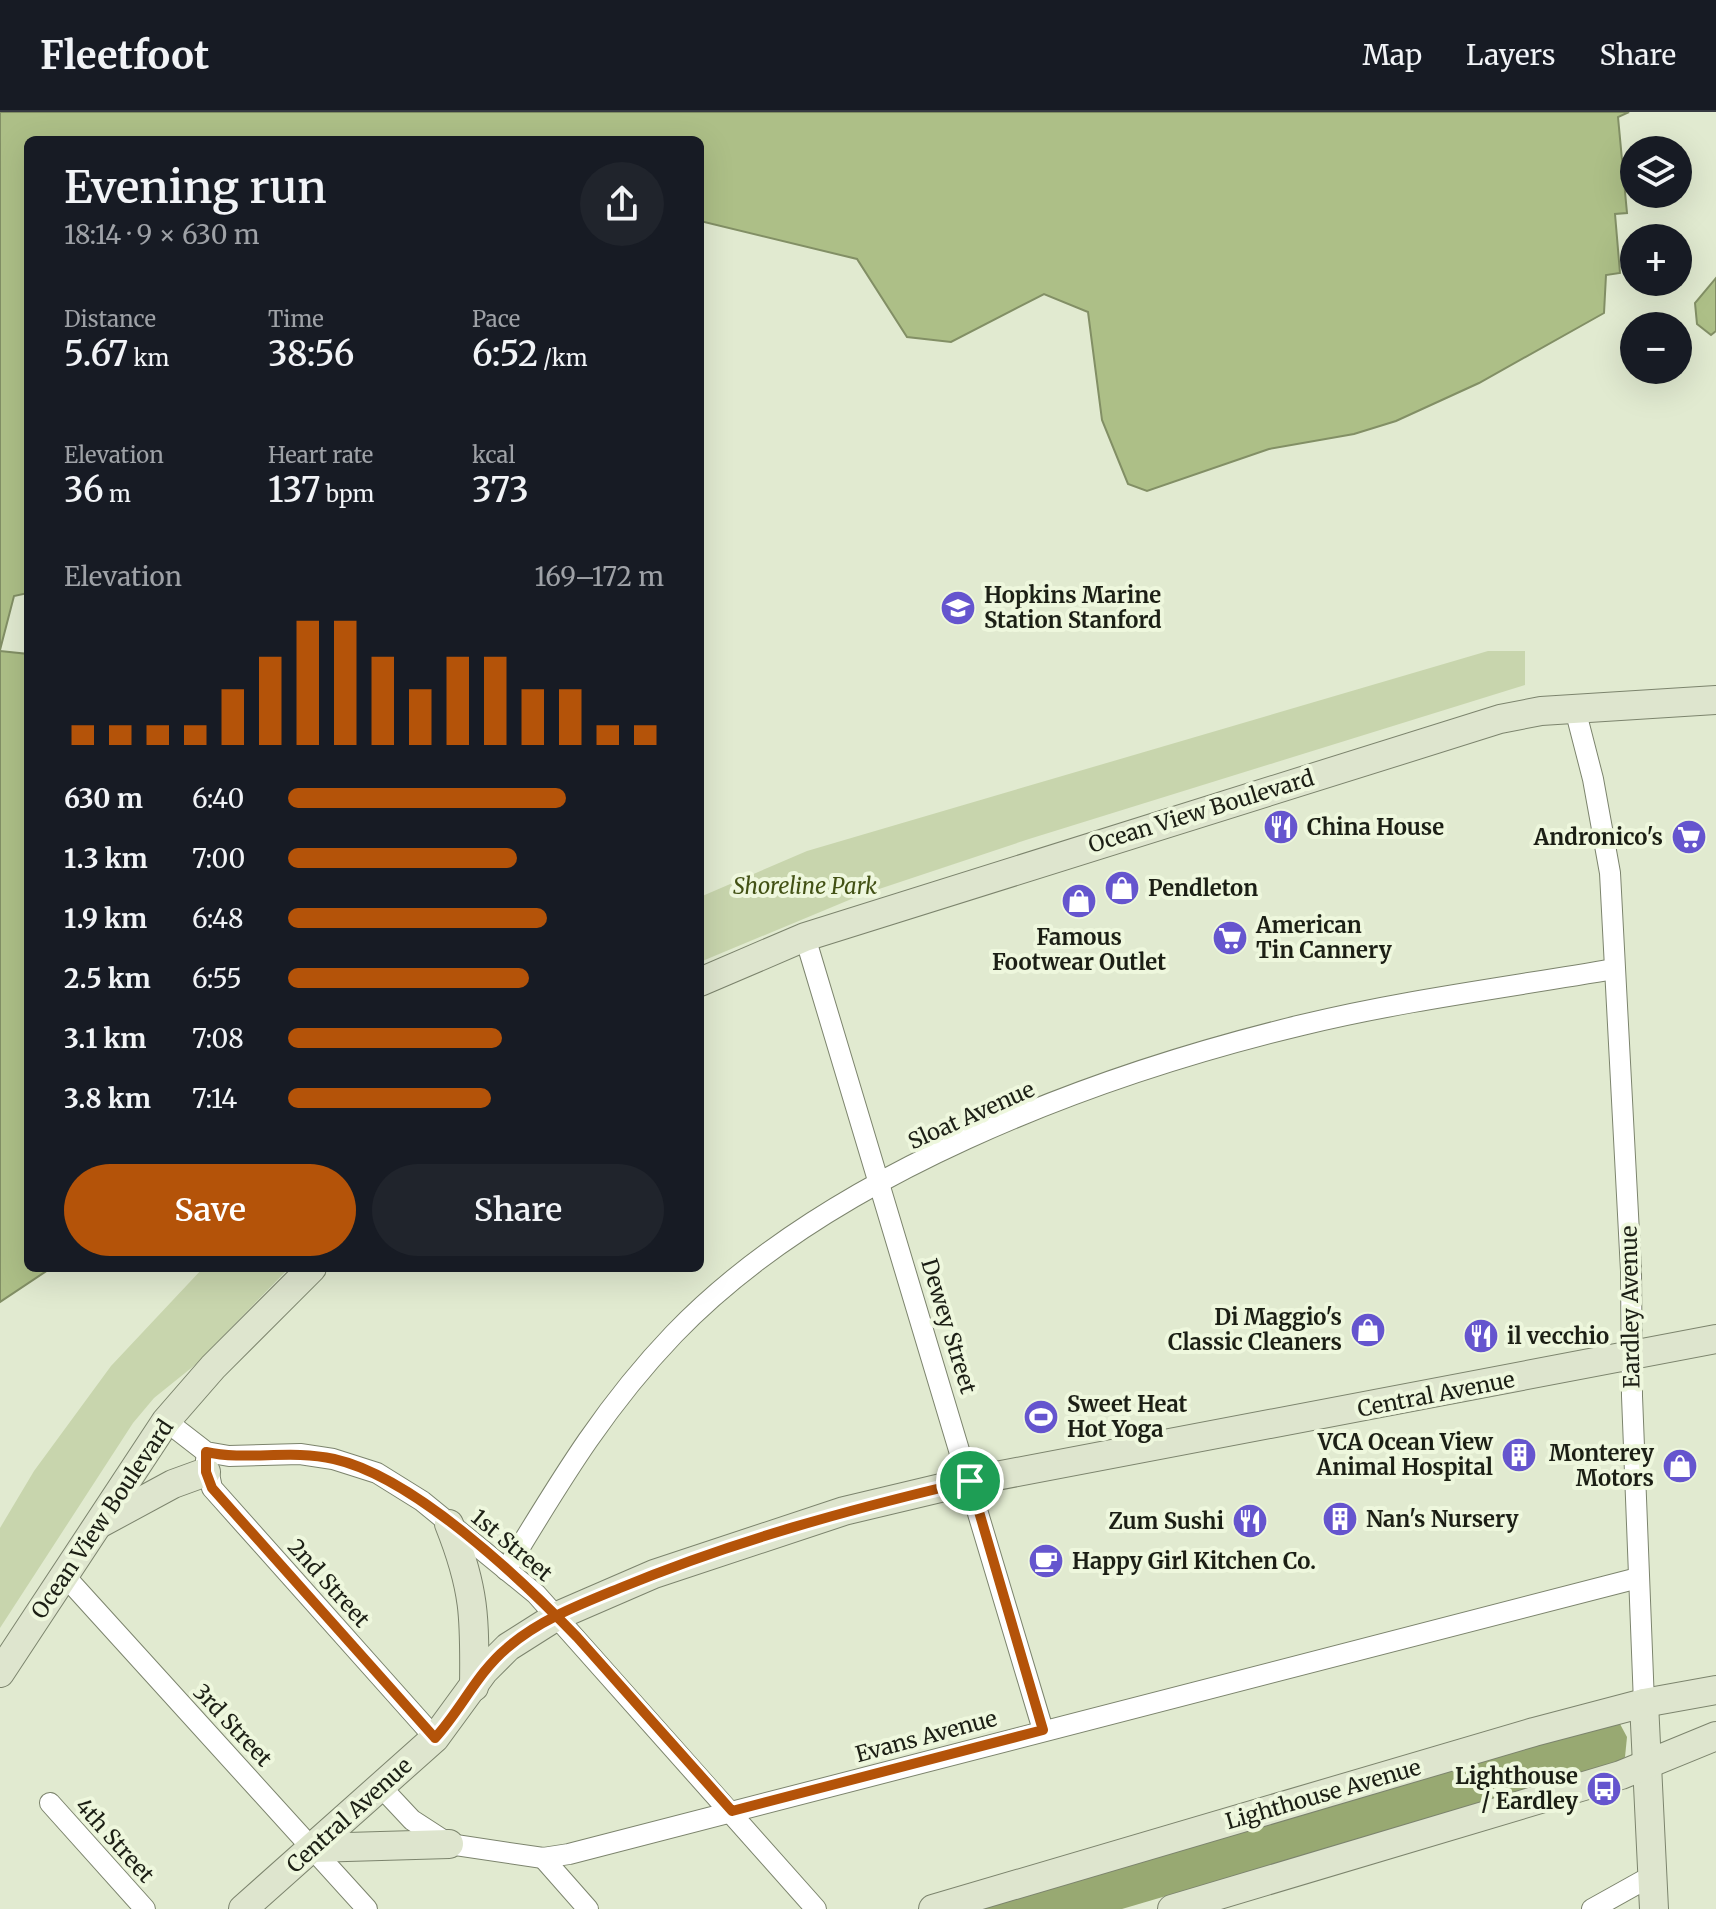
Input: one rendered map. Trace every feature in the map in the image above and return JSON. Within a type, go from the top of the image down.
[{"type":"main road","name":"Ocean View Boulevard","points":[[704,980],[805,937],[1500,719],[1575,709],[1716,700]]},
{"type":"main road","name":"Ocean View Boulevard","points":[[0,1673],[166,1421],[213,1367],[308,1272]]},
{"type":"main road","name":"Central Avenue","points":[[243,1909],[435,1738],[508,1647],[557,1616],[654,1574],[844,1511],[970,1481],[1716,1339]]},
{"type":"main road","points":[[92,1529],[206,1462]]},
{"type":"main road","points":[[449,1524],[465,1564],[476,1615],[474,1687]]},
{"type":"main road","name":"Lighthouse Avenue","points":[[933,1909],[1534,1732],[1644,1703],[1716,1690]]},
{"type":"main road","name":"Eardley Avenue","points":[[1644,1703],[1654,1909]]},
{"type":"main road","points":[[1172,1909],[1621,1775],[1716,1736]]},
{"type":"main road","points":[[313,1848],[449,1844]]},
{"type":"street","name":"Eardley Avenue","points":[[1575,709],[1593,779],[1610,873],[1631,1271],[1631,1356],[1644,1703]]},
{"type":"street","name":"Dewey Street","points":[[805,937],[1043,1730]]},
{"type":"street","name":"Sloat Avenue","points":[[506,1570],[602,1416],[675,1333],[735,1278],[785,1241],[881,1182],[1018,1119],[1214,1047],[1305,1024],[1614,969]]},
{"type":"street","points":[[166,1421],[206,1462]]},
{"type":"street","name":"1st Street","points":[[206,1462],[229,1456],[300,1454],[355,1465],[400,1486],[506,1570],[557,1616],[816,1909]]},
{"type":"street","name":"2nd Street","points":[[206,1462],[212,1488],[435,1738]]},
{"type":"street","name":"3rd Street","points":[[63,1574],[367,1909]]},
{"type":"street","name":"Evans Avenue","points":[[382,1788],[412,1820],[449,1844],[543,1858],[1638,1578]]},
{"type":"street","name":"4th Street","points":[[50,1803],[145,1909]]},
{"type":"street","points":[[543,1858],[588,1909]]},
{"type":"street","points":[[1592,1909],[1653,1875]]},
{"type":"green space","name":"Shoreline Park","points":[[1488,651],[1525,651],[1525,685],[1029,839],[861,895],[704,960],[704,895],[807,851]]},
{"type":"green space","points":[[199,1272],[285,1272],[195,1365],[154,1398],[133,1423],[0,1628],[0,1528],[34,1471],[111,1366]]},
{"type":"shaded area","points":[[0,112],[1629,112],[1618,117],[1620,208],[1627,208],[1627,213],[1615,214],[1620,273],[1606,275],[1604,313],[1479,383],[1396,421],[1354,434],[1269,449],[1147,491],[1128,484],[1102,420],[1088,312],[1044,294],[951,342],[907,337],[857,259],[704,222],[704,136],[24,136],[24,594],[14,596],[0,650]]},
{"type":"shaded area","points":[[1716,278],[1716,331],[1711,335],[1697,324],[1695,303]]},
{"type":"shaded area","points":[[0,651],[24,654],[24,1272],[45,1272],[0,1302]]},
{"type":"shaded area","points":[[1614,1723],[1620,1724],[1627,1737],[1625,1757],[1621,1762],[1122,1909],[970,1909]]},
{"type":"place","name":"Hopkins Marine Station Stanford","points":[[958,608]]},
{"type":"place","name":"China House","points":[[1281,827]]},
{"type":"place","name":"Andronico's","points":[[1689,837]]},
{"type":"place","name":"Pendleton","points":[[1122,888]]},
{"type":"place","name":"Famous Footwear Outlet","points":[[1079,901]]},
{"type":"place","name":"American Tin Cannery","points":[[1230,938]]},
{"type":"place","name":"Di Maggio's Classic Cleaners","points":[[1368,1330]]},
{"type":"place","name":"il vecchio","points":[[1481,1336]]},
{"type":"place","name":"Sweet Heat Hot Yoga","points":[[1041,1417]]},
{"type":"place","name":"VCA Ocean View Animal Hospital","points":[[1519,1455]]},
{"type":"place","name":"Monterey Motors","points":[[1680,1466]]},
{"type":"place","name":"Nan's Nursery","points":[[1340,1519]]},
{"type":"place","name":"Zum Sushi","points":[[1250,1521]]},
{"type":"place","name":"Happy Girl Kitchen Co.","points":[[1046,1561]]},
{"type":"place","name":"Lighthouse / Eardley","points":[[1604,1789]]},
{"type":"route","points":[[970,1481],[844,1511],[750,1541],[654,1574],[557,1616],[522,1636],[496,1657],[435,1738],[212,1488],[206,1472],[206,1452],[229,1456],[300,1454],[333,1459],[377,1473],[422,1501],[536,1594],[557,1616],[577,1637],[732,1811],[1043,1730],[970,1481]]}]
